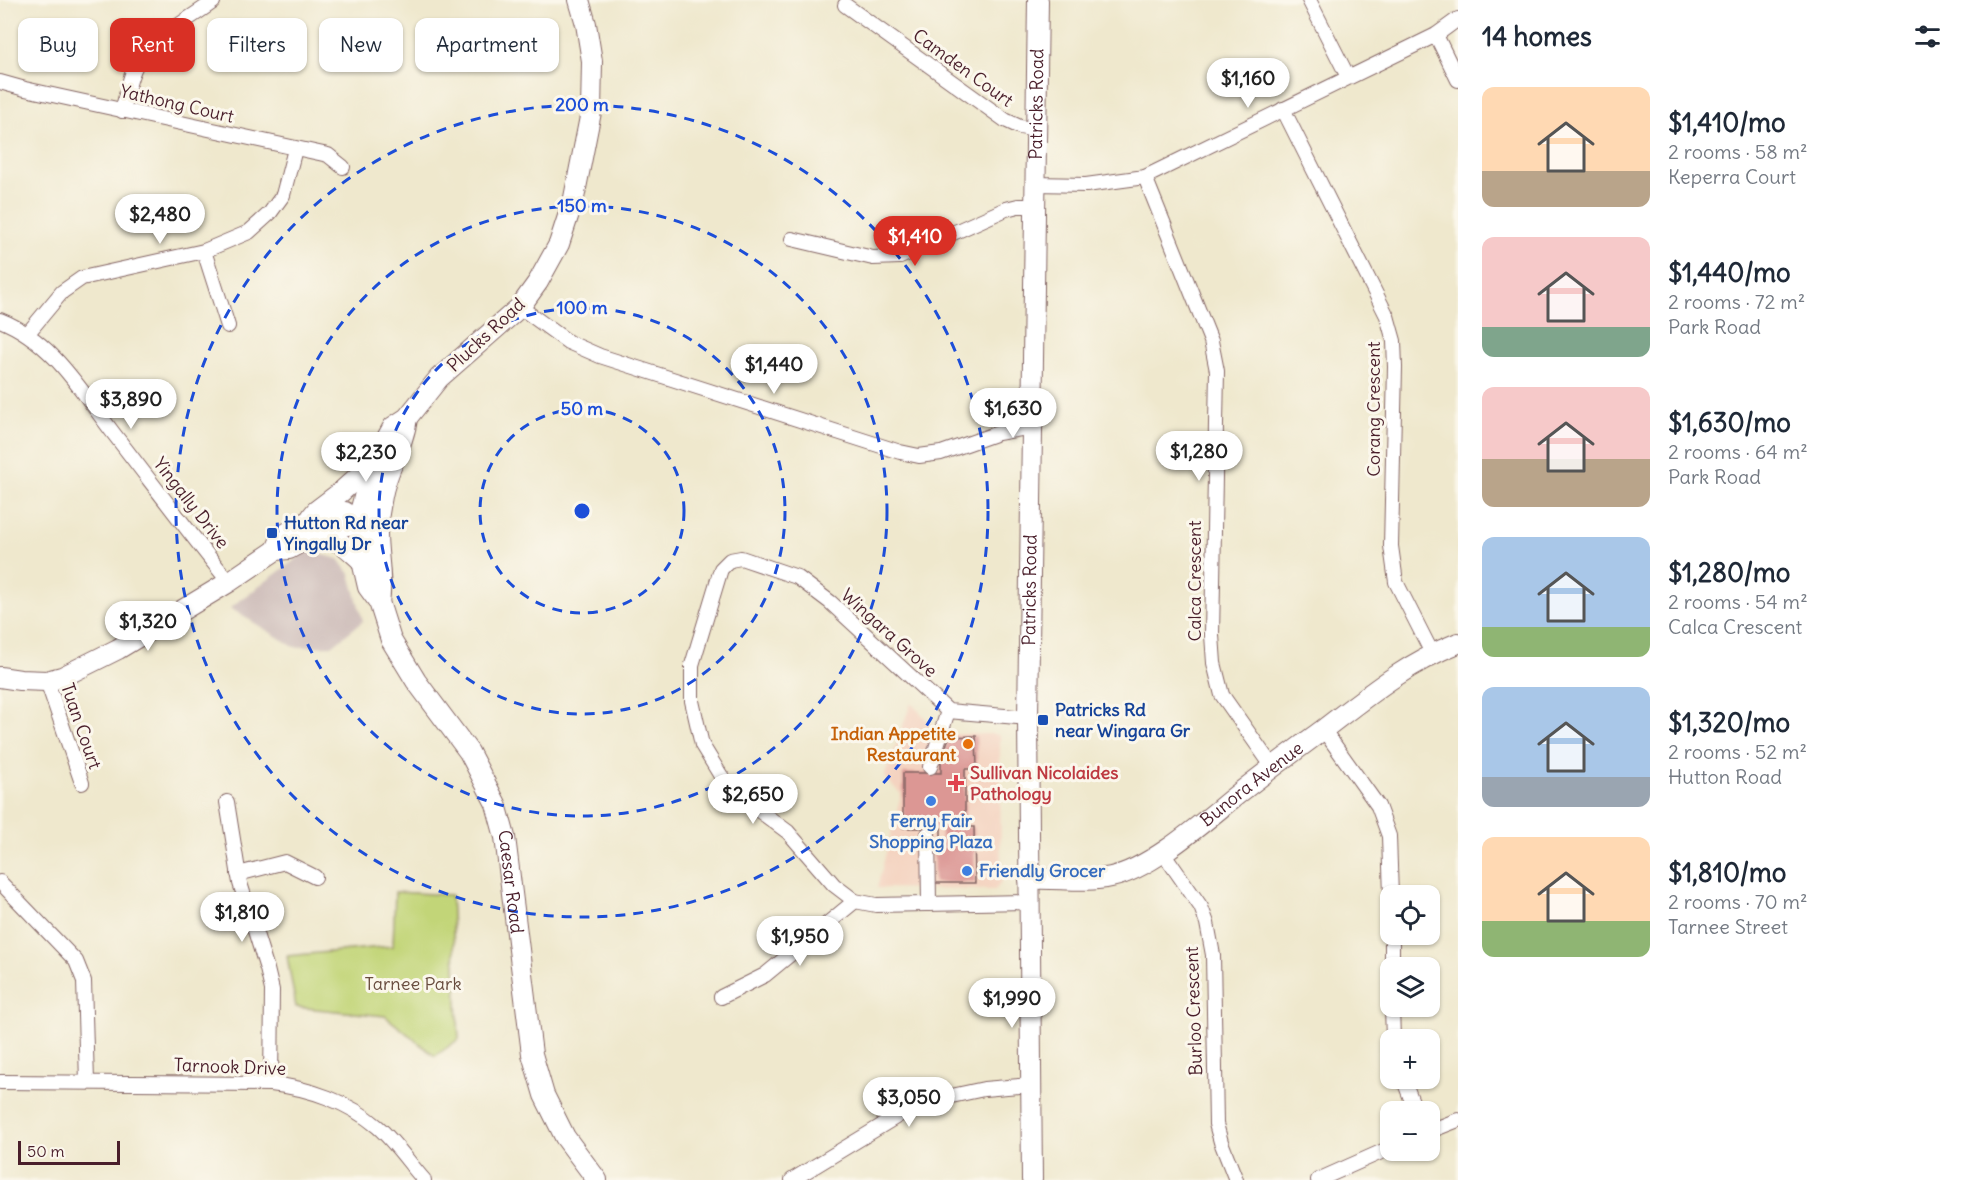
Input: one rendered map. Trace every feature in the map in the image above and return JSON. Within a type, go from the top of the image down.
[{"type":"street","name":"Plucks Road","points":[[369,519],[373,463],[393,427],[407,418],[440,378],[520,307],[538,282],[559,244],[574,198],[591,112],[592,82],[589,41],[579,0]]},
{"type":"street","name":"Patricks Road","points":[[1032,1180],[1028,718],[1038,0]]},
{"type":"street","points":[[1309,0],[1348,77]]},
{"type":"street","points":[[122,111],[135,68],[142,56],[174,29],[213,2]]},
{"type":"street","name":"Camden Court","points":[[845,5],[1005,120],[1036,130]]},
{"type":"street","points":[[1035,184],[1086,185],[1145,177],[1436,35],[1458,19]]},
{"type":"street","points":[[1436,35],[1458,80]]},
{"type":"street","name":"Yathong Court","points":[[0,82],[122,111],[328,155],[343,167]]},
{"type":"street","name":"Corang Crescent","points":[[1283,109],[1382,305],[1394,340],[1391,546],[1393,566],[1396,582],[1432,653]]},
{"type":"street","points":[[28,333],[62,292],[82,278],[204,251],[249,232],[270,213],[283,195],[295,149]]},
{"type":"street","name":"Calca Crescent","points":[[1145,177],[1211,341],[1216,371],[1212,635],[1214,663],[1222,695],[1272,766]]},
{"type":"street","points":[[792,239],[873,258],[900,256],[1006,209],[1035,206]]},
{"type":"street","points":[[204,251],[228,326]]},
{"type":"street","points":[[520,307],[568,342],[600,356],[900,452],[919,456],[941,453],[998,433],[1032,426]]},
{"type":"street","name":"Yingally Drive","points":[[0,320],[28,333],[68,372],[229,582]]},
{"type":"street","name":"Plucks Road","points":[[369,519],[388,469],[405,434],[407,418]]},
{"type":"street","points":[[306,530],[316,511],[373,463]]},
{"type":"street","points":[[0,676],[20,680],[47,681],[62,677],[118,649],[229,582],[276,550],[289,549],[306,530],[329,514],[369,519]]},
{"type":"street","name":"Caesar Road","points":[[369,519],[362,561],[368,587],[379,602],[384,620],[401,657],[469,752],[496,804],[505,837],[532,1054],[544,1095],[564,1137],[597,1180]]},
{"type":"street","name":"Caesar Road","points":[[369,519],[382,585],[379,602]]},
{"type":"street","points":[[306,530],[338,541],[362,561]]},
{"type":"street","name":"Wingara Grove","points":[[855,901],[834,885],[788,832],[738,795],[721,776],[702,744],[692,701],[692,665],[721,568],[730,560],[741,558],[797,577],[830,602],[948,711]]},
{"type":"street","name":"Bunora Avenue","points":[[1029,879],[1082,880],[1111,877],[1132,870],[1185,837],[1272,766],[1386,681],[1432,653],[1458,643]]},
{"type":"street","name":"Tuan Court","points":[[47,681],[82,783]]},
{"type":"street","points":[[930,767],[948,711],[1028,718]]},
{"type":"street","points":[[1323,729],[1378,806],[1389,836],[1391,885]]},
{"type":"street","points":[[227,802],[238,874],[272,990],[271,1084]]},
{"type":"street","points":[[928,834],[929,904]]},
{"type":"street","name":"Burloo Crescent","points":[[1162,851],[1201,907],[1207,924],[1213,955],[1216,1124],[1236,1180]]},
{"type":"street","points":[[238,874],[285,862],[315,877]]},
{"type":"street","points":[[0,882],[76,961],[84,981],[87,1082]]},
{"type":"street","points":[[721,997],[765,975],[855,901],[876,905],[1029,903]]},
{"type":"street","name":"Tarnook Drive","points":[[0,1082],[292,1086],[350,1107],[378,1127],[423,1180]]},
{"type":"street","points":[[792,1180],[920,1103],[984,1089],[1031,1086]]},
{"type":"street","points":[[1440,1127],[1458,1120]]},
{"type":"street","points":[[1318,1180],[1380,1152]]},
{"type":"shaded area","points":[[307,551],[339,559],[350,574],[363,621],[332,646],[294,647],[230,608]]},
{"type":"shaded area","points":[[911,703],[931,724],[951,734],[996,734],[1000,737],[1001,883],[995,890],[877,888],[901,794],[884,777]]},
{"type":"green space","name":"Tarnee Park","points":[[395,892],[451,895],[459,1039],[435,1056],[385,1016],[296,1007],[287,956],[393,946]]},
{"type":"building","name":"Ferny Fair Shopping Plaza","points":[[976,736],[977,769],[965,769],[965,827],[974,827],[975,883],[934,883],[933,850],[941,850],[941,828],[903,828],[903,773],[941,773],[941,762],[949,737]]},
{"type":"place","name":"Hutton Rd near Yingally Dr","points":[[272,533]]},
{"type":"place","name":"Patricks Rd near Wingara Gr","points":[[1043,720]]},
{"type":"place","name":"Indian Appetite Restaurant","points":[[968,744]]},
{"type":"place","name":"Sullivan Nicolaides Pathology","points":[[956,783]]},
{"type":"place","name":"Ferny Fair Shopping Plaza","points":[[931,801]]},
{"type":"place","name":"Friendly Grocer","points":[[967,871]]}]
